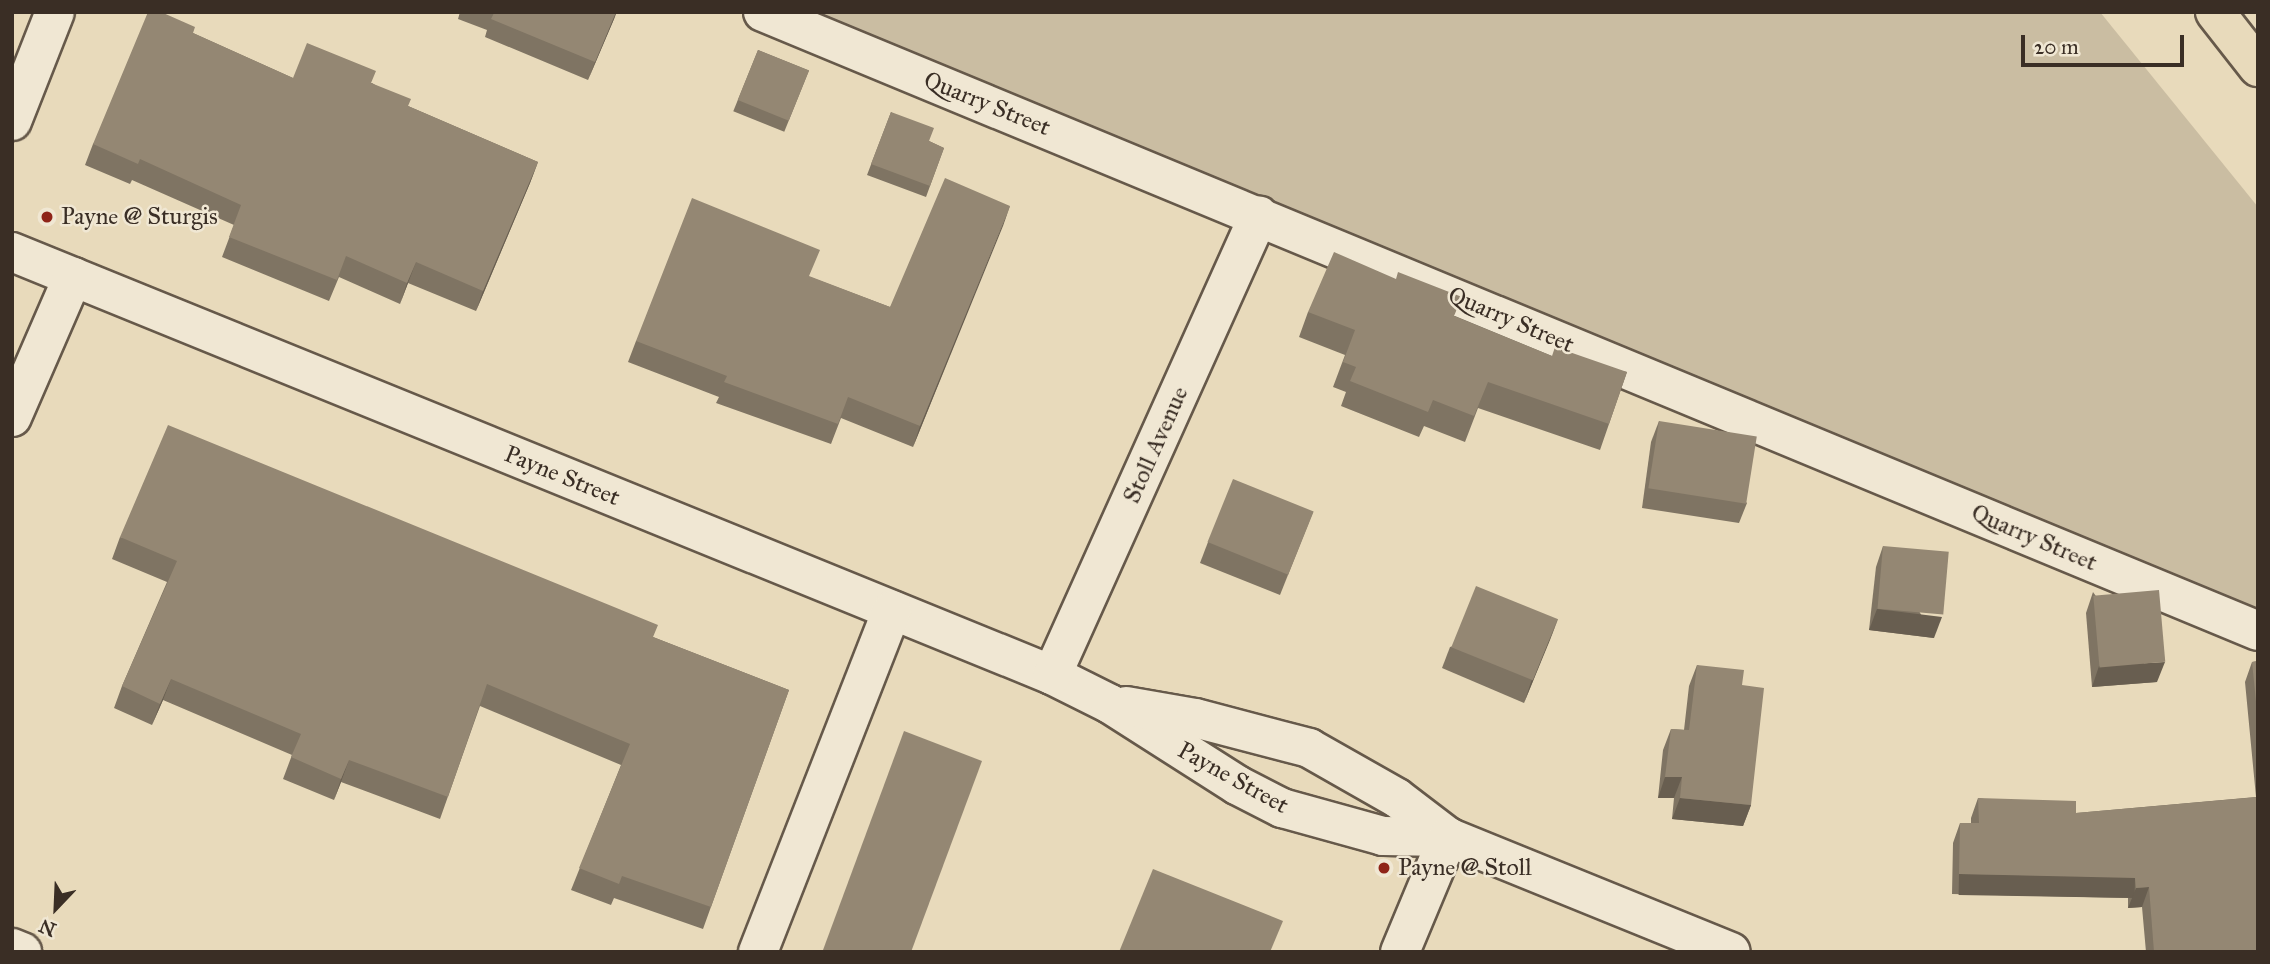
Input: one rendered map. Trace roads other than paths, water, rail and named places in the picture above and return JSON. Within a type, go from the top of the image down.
[{"type":"highway","points":[[2215,12],[2258,68]]},
{"type":"street","points":[[12,121],[55,12]]},
{"type":"street","name":"Quarry Street","points":[[763,12],[1259,215],[2258,631]]},
{"type":"street","name":"Stoll Avenue","points":[[1052,676],[1259,215]]},
{"type":"street","name":"Payne Street","points":[[12,252],[1052,676],[1110,704],[1237,785],[1283,808],[1383,836],[1448,837]]},
{"type":"street","points":[[12,418],[74,276]]},
{"type":"street","points":[[758,952],[892,610]]},
{"type":"street","name":"Payne Street","points":[[1110,704],[1195,718],[1309,748],[1397,798],[1448,837],[1731,952]]},
{"type":"street","points":[[1400,952],[1448,837]]},
{"type":"street","points":[[12,948],[22,952]]},
{"type":"place","name":"Payne @ Sturgis","points":[[47,217]]},
{"type":"place","name":"Payne @ Stoll","points":[[1384,868]]}]
